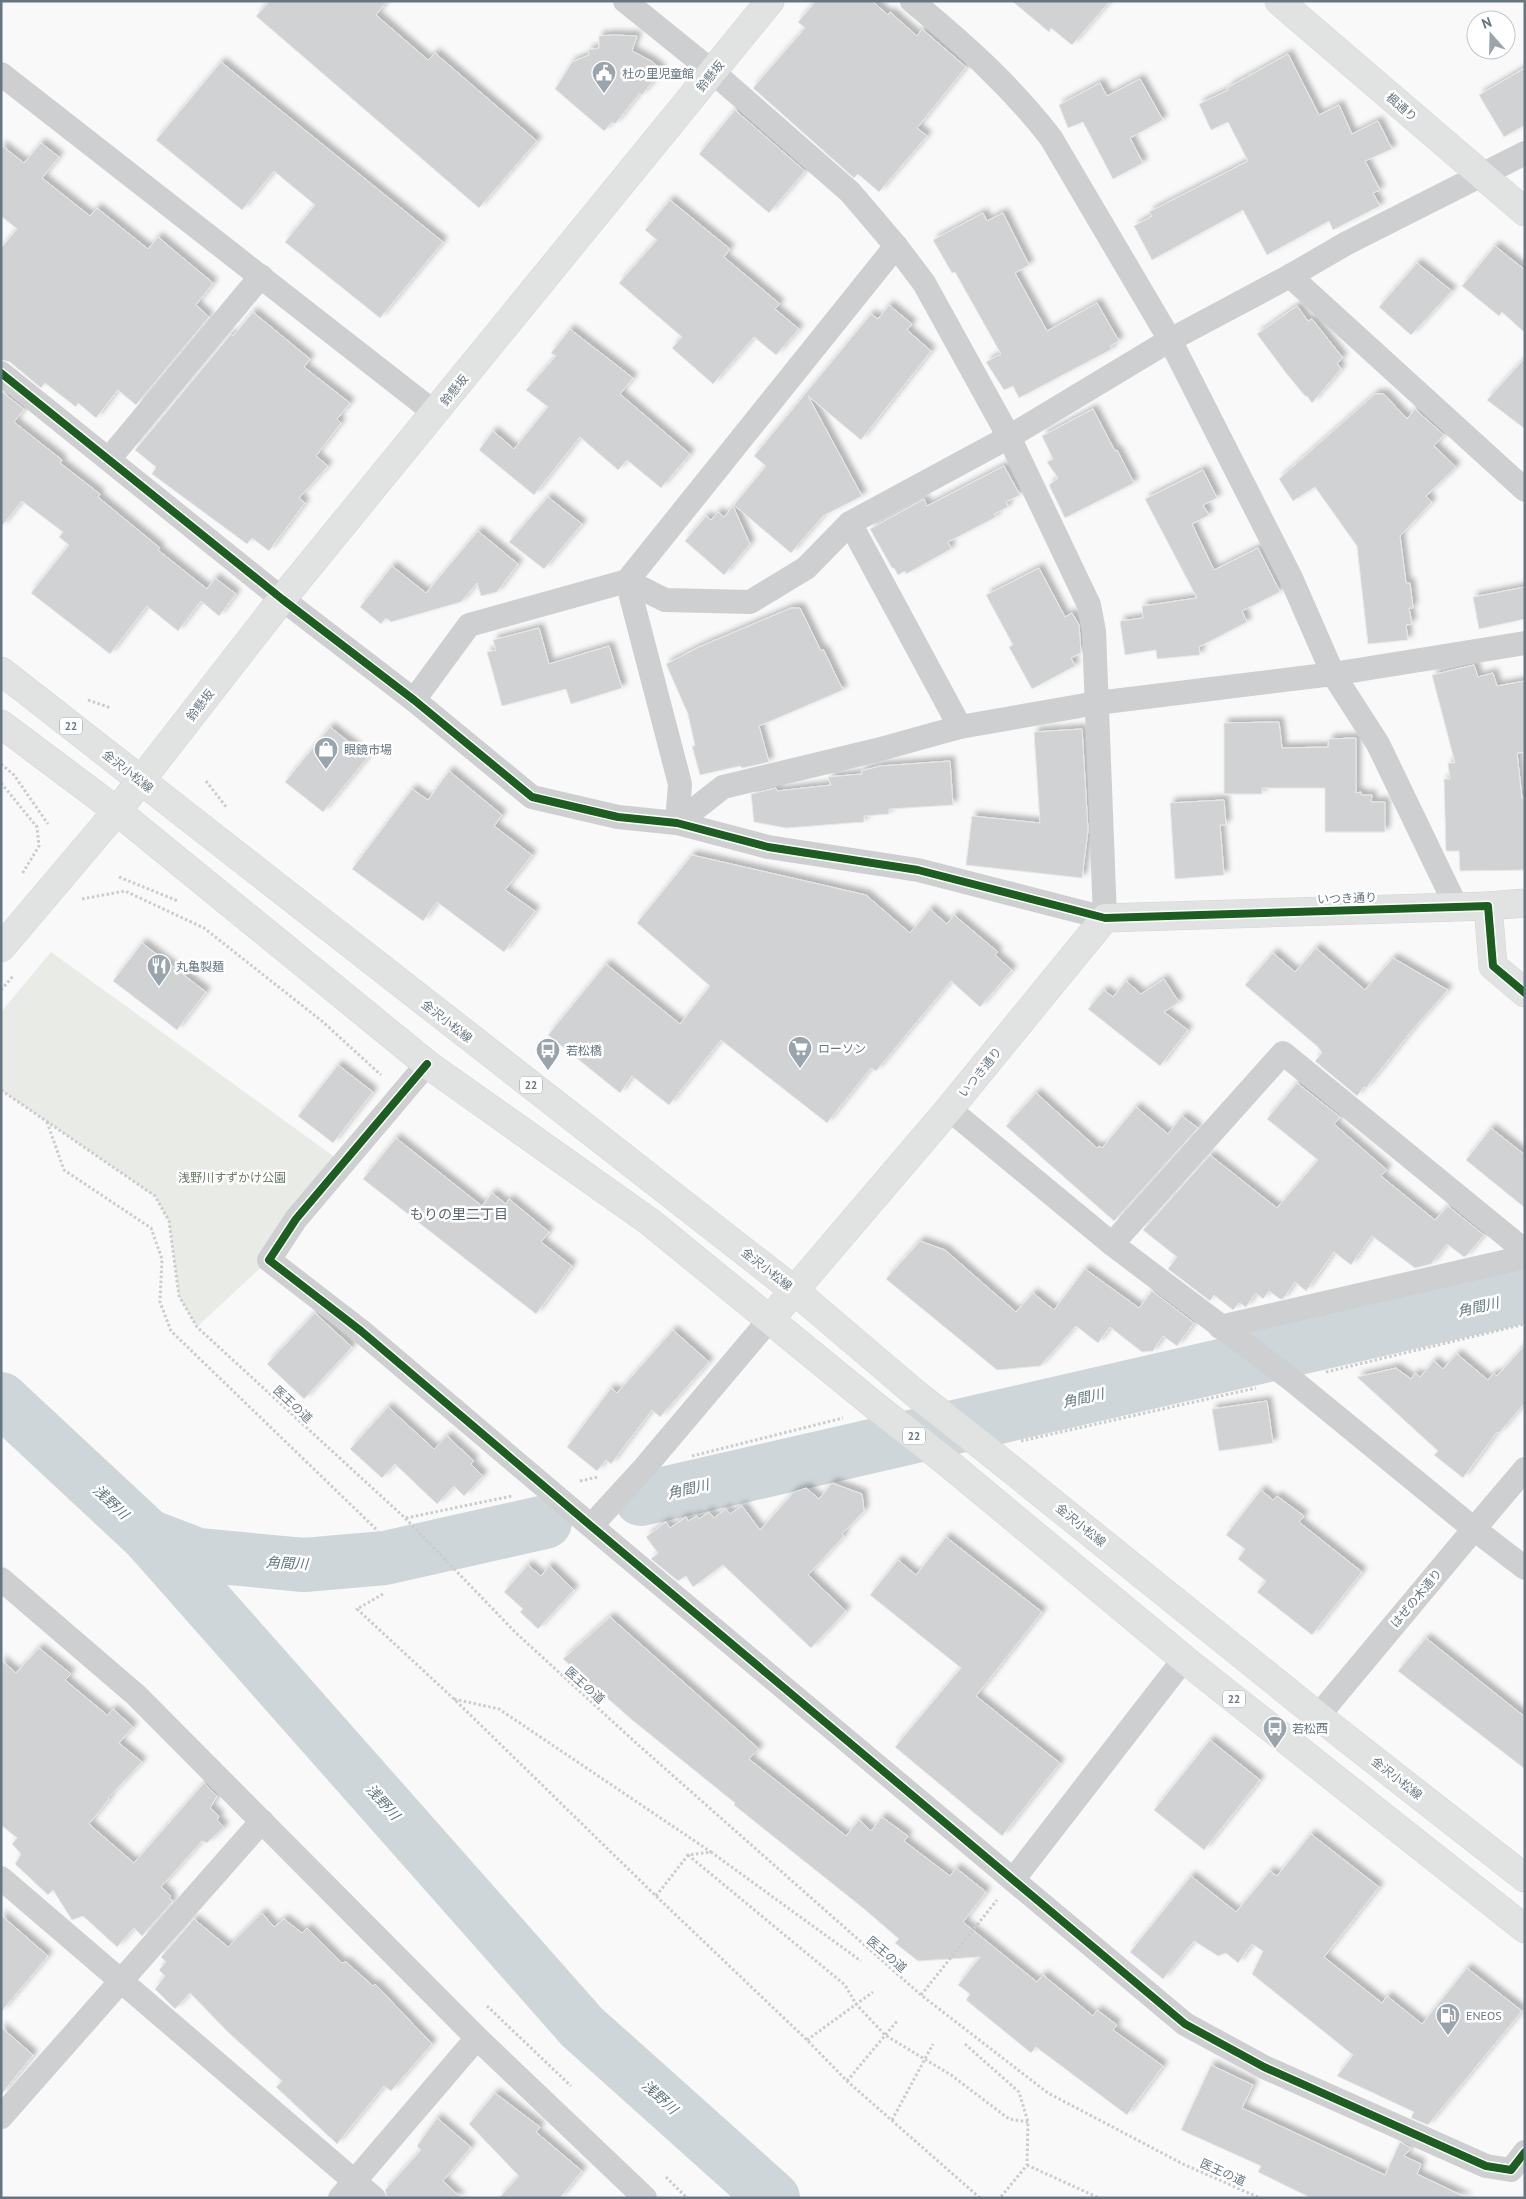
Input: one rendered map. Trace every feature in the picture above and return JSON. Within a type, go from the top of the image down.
[{"type":"main road","name":"鈴懸坂","points":[[1,948],[118,811],[282,599],[770,1]]},
{"type":"main road","name":"楓通り","points":[[1279,1],[1525,212]]},
{"type":"main road","name":"金沢小松線","points":[[1,671],[795,1291],[916,1394],[986,1448],[1318,1716],[1525,1878]]},
{"type":"main road","name":"22","points":[[1,724],[118,811],[427,1064],[650,1222],[948,1463],[1184,1659],[1525,1930]]},
{"type":"main road","name":"いつき通り","points":[[770,1319],[949,1109],[1105,918],[1525,904]]},
{"type":"main road","points":[[1488,906],[1493,966],[1525,994]]},
{"type":"street","points":[[1,373],[282,599],[414,700],[532,797],[618,817],[677,823],[768,847],[918,870],[1105,918],[1094,631],[1090,605],[1009,437],[924,283],[896,246],[850,192],[713,72],[624,1]]},
{"type":"street","points":[[912,1],[966,46],[1028,108],[1051,138],[1170,340],[1291,578],[1333,674],[1378,744],[1456,906]]},
{"type":"street","points":[[1,74],[435,413]]},
{"type":"street","points":[[627,581],[665,600],[750,602],[806,568],[850,523],[1009,437],[1170,340],[1290,276],[1347,243],[1525,154]]},
{"type":"street","points":[[414,700],[469,625],[627,581],[896,246]]},
{"type":"street","points":[[109,459],[261,276]]},
{"type":"street","points":[[1290,276],[1525,490]]},
{"type":"street","points":[[850,523],[960,727]]},
{"type":"street","points":[[627,581],[680,784],[677,823]]},
{"type":"street","points":[[677,823],[723,787],[876,750],[960,727],[1097,703],[1333,674],[1525,643]]},
{"type":"street","points":[[1112,1244],[1284,1053],[1525,1251]]},
{"type":"street","points":[[427,1064],[296,1219],[269,1260],[361,1331],[1185,2024],[1264,2067],[1486,2166],[1511,2170],[1525,2152]]},
{"type":"street","points":[[949,1109],[1112,1244],[1280,1371],[1474,1529],[1525,1568]]},
{"type":"street","points":[[1230,1334],[1525,1257]]},
{"type":"street","points":[[591,1526],[645,1467],[770,1319]]},
{"type":"street","name":"はぜの木通り","points":[[1318,1716],[1525,1469]]},
{"type":"street","points":[[1,1580],[136,1694],[478,2038],[645,2198]]},
{"type":"street","points":[[1013,1880],[1184,1659]]},
{"type":"street","points":[[1,2117],[262,1821]]},
{"type":"street","points":[[1,1878],[122,1981],[347,2189],[374,2198]]},
{"type":"street","points":[[347,2189],[478,2038]]},
{"type":"path","points":[[1,764],[14,775],[48,824]]},
{"type":"path","points":[[1,783],[37,827],[39,846],[20,878]]},
{"type":"path","points":[[119,876],[176,900],[184,906]]},
{"type":"path","points":[[73,901],[125,891],[204,928],[323,1022],[402,1093]]},
{"type":"path","points":[[1,990],[19,968]]},
{"type":"path","points":[[47,1122],[64,1170],[150,1228],[162,1259],[160,1302],[171,1331],[378,1531]]},
{"type":"path","points":[[383,1594],[357,1609],[454,1699],[656,1896],[808,2040],[848,2081],[980,2198]]},
{"type":"path","points":[[454,1699],[499,1708],[711,1852],[861,1961]]},
{"type":"path","points":[[656,1896],[688,1856],[711,1852]]},
{"type":"path","points":[[688,1856],[845,1985],[856,2004],[885,2035],[910,2051],[926,2058],[1009,2119],[1028,2122]]},
{"type":"path","points":[[921,1995],[1013,1880]]},
{"type":"path","points":[[808,2040],[873,1992]]},
{"type":"path","points":[[848,2081],[898,2020]]},
{"type":"path","points":[[892,2120],[933,2044]]},
{"type":"path","points":[[965,2044],[1019,2092],[1028,2122],[1027,2165],[1000,2198]]},
{"type":"path","points":[[1027,2165],[1099,2198]]},
{"type":"green space","name":"浅野川すずかけ公園","points":[[51,952],[343,1163],[269,1260],[197,1327],[179,1296],[169,1221],[155,1196],[1,1090],[1,1012]]},
{"type":"building","points":[[270,1],[387,1],[376,15],[428,60],[435,53],[537,141],[479,208],[256,16]]},
{"type":"building","points":[[816,1],[872,1],[888,15],[890,12],[917,36],[922,29],[966,67],[917,128],[927,136],[879,192],[858,174],[854,178],[753,88],[805,28],[798,22]]},
{"type":"building","points":[[1012,1],[1110,1],[1072,45],[1051,28],[1049,32]]},
{"type":"building","points":[[599,36],[637,36],[632,51],[651,61],[662,70],[615,124],[612,122],[604,131],[555,89],[572,62],[589,55],[588,50],[599,48]]},
{"type":"building","points":[[1288,54],[1319,115],[1339,105],[1352,134],[1378,121],[1392,149],[1365,161],[1380,190],[1373,193],[1380,206],[1333,230],[1329,221],[1267,255],[1243,210],[1152,260],[1134,226],[1152,216],[1149,212],[1248,161],[1228,122],[1211,130],[1199,104],[1228,90],[1227,88]]},
{"type":"building","points":[[221,62],[443,242],[380,318],[285,242],[315,205],[274,171],[242,210],[156,140]]},
{"type":"building","points":[[1525,68],[1525,125],[1504,137],[1479,95]]},
{"type":"building","points":[[1140,79],[1163,120],[1130,138],[1143,163],[1113,179],[1083,122],[1068,128],[1059,105],[1100,83],[1107,96]]},
{"type":"building","points":[[735,110],[805,171],[769,213],[699,154]]},
{"type":"building","points":[[41,143],[59,157],[42,178],[90,216],[97,208],[148,249],[158,237],[213,283],[196,305],[209,317],[136,405],[118,390],[96,418],[78,403],[76,407],[45,383],[41,388],[10,362],[1,360],[1,248],[17,229],[1,216],[1,145],[24,163]]},
{"type":"building","points":[[670,200],[730,249],[724,257],[780,304],[775,309],[799,329],[776,355],[754,337],[713,384],[672,348],[682,337],[619,283],[657,240],[645,230]]},
{"type":"building","points":[[983,213],[987,221],[1003,213],[1029,265],[1015,273],[1047,331],[1097,303],[1119,341],[1110,346],[1112,349],[1019,398],[1013,386],[1004,390],[986,362],[1001,354],[955,272],[952,273],[933,240]]},
{"type":"building","points":[[1495,246],[1525,270],[1525,333],[1502,312],[1499,316],[1462,286]]},
{"type":"building","points":[[1417,263],[1452,291],[1411,335],[1379,307]]},
{"type":"building","points":[[889,305],[912,324],[907,330],[931,351],[861,440],[808,396],[862,496],[823,516],[791,553],[734,505],[766,466],[754,456],[871,314],[878,319]]},
{"type":"building","points":[[1297,306],[1308,321],[1312,319],[1343,358],[1337,363],[1341,369],[1312,403],[1286,373],[1257,334]]},
{"type":"building","points":[[253,312],[310,359],[304,367],[350,403],[337,419],[341,423],[316,456],[328,466],[299,498],[305,503],[269,551],[252,538],[247,544],[152,474],[156,467],[135,450],[231,334],[233,336]]},
{"type":"building","points":[[570,329],[633,378],[620,394],[690,454],[661,488],[627,460],[618,470],[580,437],[534,495],[479,450],[493,431],[514,449],[548,407],[526,390],[556,356],[551,353]]},
{"type":"building","points":[[1525,358],[1525,429],[1487,400]]},
{"type":"building","points":[[1,391],[24,409],[14,422],[62,460],[60,463],[100,494],[98,497],[160,548],[158,550],[207,589],[215,578],[236,594],[219,616],[201,601],[178,631],[147,606],[110,654],[31,593],[69,545],[59,537],[63,532],[22,501],[1,527]]},
{"type":"building","points":[[1375,394],[1384,394],[1407,419],[1415,409],[1444,435],[1434,446],[1456,467],[1426,496],[1432,502],[1400,536],[1406,583],[1410,583],[1413,608],[1409,608],[1412,624],[1406,625],[1408,640],[1368,644],[1357,546],[1315,487],[1293,501],[1279,479]]},
{"type":"building","points":[[1093,409],[1134,483],[1065,518],[1049,485],[1058,478],[1047,462],[1053,459],[1042,436]]},
{"type":"building","points":[[1004,466],[1020,495],[1006,502],[1008,507],[994,514],[996,517],[948,542],[951,549],[906,574],[905,571],[898,575],[870,529],[924,499],[927,506]]},
{"type":"building","points":[[1203,470],[1217,498],[1203,505],[1209,515],[1192,524],[1214,570],[1258,548],[1280,592],[1242,611],[1247,622],[1199,647],[1200,655],[1157,659],[1156,650],[1125,655],[1120,621],[1143,618],[1142,606],[1197,598],[1145,499]]},
{"type":"building","points":[[548,497],[582,524],[544,569],[509,542]]},
{"type":"building","points":[[733,506],[750,544],[724,575],[685,541],[706,516],[711,520],[718,512],[724,517]]},
{"type":"building","points":[[478,531],[518,564],[497,592],[481,596],[477,583],[461,602],[391,622],[386,618],[381,624],[360,607],[392,566],[426,593]]},
{"type":"building","points":[[1039,568],[1065,617],[1072,613],[1079,625],[1081,653],[1071,658],[1075,666],[1032,689],[1009,647],[1013,645],[986,595]]},
{"type":"building","points":[[1525,587],[1525,619],[1479,629],[1473,597]]},
{"type":"building","points":[[791,608],[800,608],[843,690],[759,726],[769,762],[700,775],[692,746],[695,746],[688,714],[666,664],[699,647]]},
{"type":"building","points":[[539,628],[549,664],[609,646],[622,688],[571,704],[566,689],[502,706],[487,652],[496,650],[493,640]]},
{"type":"building","points":[[1474,665],[1478,677],[1493,673],[1497,686],[1525,681],[1525,752],[1517,753],[1522,798],[1525,798],[1525,870],[1460,871],[1459,851],[1446,851],[1444,779],[1450,779],[1448,763],[1455,763],[1432,675]]},
{"type":"building","points":[[1279,722],[1282,748],[1328,747],[1329,739],[1356,738],[1356,793],[1361,792],[1361,795],[1372,795],[1371,802],[1385,802],[1385,832],[1325,832],[1325,788],[1262,788],[1262,794],[1224,794],[1224,723]]},
{"type":"building","name":"眼鏡市場","points":[[330,727],[368,757],[323,812],[285,782]]},
{"type":"building","points":[[1082,729],[1088,830],[1082,878],[966,865],[972,816],[1040,823],[1034,732]]},
{"type":"building","points":[[950,761],[953,805],[889,809],[889,814],[864,816],[864,822],[786,828],[754,822],[751,794],[776,788],[777,791],[831,785],[828,777],[862,774],[861,771],[880,766]]},
{"type":"building","points":[[449,771],[502,815],[494,826],[532,855],[505,890],[535,911],[504,952],[437,902],[423,921],[352,869],[412,789],[428,800]]},
{"type":"building","points":[[1224,800],[1226,825],[1220,825],[1224,875],[1175,879],[1170,803]]},
{"type":"building","points":[[692,855],[866,895],[910,933],[930,909],[947,924],[954,915],[998,952],[995,955],[1012,970],[980,1007],[951,981],[876,1071],[871,1068],[827,1123],[721,1040],[669,1105],[632,1076],[620,1093],[548,1035],[606,964],[680,1024],[710,986],[637,923]]},
{"type":"building","name":"丸亀製麺","points":[[142,943],[206,992],[177,1030],[113,981]]},
{"type":"building","points":[[1316,948],[1365,990],[1393,958],[1448,990],[1413,1029],[1366,1088],[1364,1087],[1357,1096],[1315,1061],[1322,1053],[1318,1047],[1245,985],[1273,953],[1295,972]]},
{"type":"building","points":[[1164,979],[1179,1002],[1164,1012],[1188,1030],[1160,1066],[1088,1009],[1104,990],[1113,997],[1126,981],[1141,994]]},
{"type":"building","points":[[338,1065],[373,1092],[333,1143],[298,1116]]},
{"type":"building","points":[[1297,1083],[1340,1117],[1334,1124],[1387,1170],[1381,1176],[1435,1220],[1448,1206],[1484,1235],[1466,1256],[1464,1257],[1447,1244],[1431,1264],[1415,1268],[1372,1236],[1351,1265],[1334,1252],[1306,1291],[1295,1282],[1283,1299],[1269,1291],[1263,1299],[1256,1293],[1246,1307],[1239,1303],[1233,1310],[1214,1295],[1210,1301],[1168,1269],[1177,1257],[1143,1230],[1210,1155],[1277,1208],[1318,1160],[1267,1119]]},
{"type":"building","points":[[1036,1093],[1097,1148],[1100,1146],[1102,1148],[1136,1107],[1168,1134],[1182,1116],[1198,1128],[1114,1221],[1006,1126]]},
{"type":"building","points":[[1491,1128],[1525,1155],[1525,1208],[1466,1160]]},
{"type":"building","points":[[396,1138],[482,1206],[492,1193],[506,1204],[509,1199],[549,1232],[541,1242],[572,1266],[536,1314],[363,1179]]},
{"type":"building","points":[[920,1241],[945,1250],[1016,1312],[1033,1293],[1054,1310],[1085,1269],[1139,1308],[1152,1291],[1194,1323],[1177,1346],[1163,1336],[1153,1351],[1142,1352],[1110,1327],[1098,1343],[1076,1326],[1040,1366],[997,1370],[886,1279]]},
{"type":"building","points":[[315,1313],[352,1347],[304,1399],[267,1364]]},
{"type":"building","points":[[673,1330],[709,1362],[660,1417],[652,1410],[611,1464],[606,1460],[597,1471],[567,1447],[611,1388],[617,1393]]},
{"type":"building","points":[[1525,1345],[1525,1403],[1499,1433],[1497,1432],[1463,1478],[1434,1455],[1438,1451],[1357,1377],[1396,1368],[1411,1379],[1415,1373],[1420,1377],[1434,1361],[1443,1369],[1457,1354],[1488,1380],[1494,1373],[1497,1376]]},
{"type":"building","points":[[1267,1401],[1273,1443],[1219,1451],[1212,1409]]},
{"type":"building","points":[[388,1407],[434,1449],[447,1436],[474,1461],[471,1464],[483,1476],[464,1496],[454,1486],[437,1504],[395,1464],[382,1478],[350,1449]]},
{"type":"building","points":[[832,1483],[862,1494],[864,1511],[808,1575],[846,1611],[811,1648],[723,1565],[693,1587],[686,1576],[678,1581],[651,1559],[658,1553],[646,1537],[666,1522],[670,1528],[686,1517],[688,1521],[697,1516],[699,1519],[709,1512],[714,1518],[726,1509],[730,1514],[742,1506],[760,1530],[794,1492],[806,1488],[819,1499]]},
{"type":"building","points":[[1261,1490],[1273,1500],[1277,1496],[1304,1516],[1299,1522],[1362,1572],[1312,1635],[1257,1592],[1266,1581],[1238,1559],[1245,1549],[1226,1535]]},
{"type":"building","points":[[946,1537],[1042,1612],[976,1696],[1060,1763],[1002,1836],[895,1747],[961,1668],[870,1595],[898,1560],[916,1575]]},
{"type":"building","points":[[528,1565],[541,1576],[549,1566],[574,1590],[538,1629],[520,1612],[523,1609],[504,1592]]},
{"type":"building","points":[[610,1617],[759,1749],[749,1759],[846,1836],[859,1820],[871,1831],[882,1817],[908,1836],[904,1841],[950,1876],[956,1868],[986,1892],[963,1922],[1037,1982],[1043,1975],[1093,2016],[1097,2010],[1117,2025],[1113,2030],[1163,2066],[1127,2115],[1036,2047],[1031,2053],[966,2000],[970,1994],[958,1985],[980,1957],[918,1961],[895,1943],[899,1939],[863,1908],[734,1805],[735,1803],[631,1719],[563,1659]]},
{"type":"building","points":[[1426,1638],[1525,1717],[1525,1769],[1398,1671]]},
{"type":"building","points":[[39,1648],[71,1674],[65,1680],[107,1715],[113,1709],[133,1727],[119,1743],[142,1762],[108,1798],[89,1824],[134,1863],[204,1783],[217,1796],[210,1808],[219,1816],[217,1820],[224,1827],[207,1843],[202,1841],[161,1887],[171,1896],[169,1898],[173,1901],[142,1936],[134,1928],[117,1947],[83,1916],[72,1920],[53,1890],[48,1895],[15,1864],[21,1854],[12,1844],[17,1838],[1,1825],[1,1660],[16,1673]]},
{"type":"building","points":[[1210,1740],[1260,1780],[1204,1850],[1154,1810]]},
{"type":"building","points":[[1311,1834],[1379,1887],[1324,1957],[1382,2003],[1387,1996],[1422,2024],[1467,1968],[1522,2011],[1428,2125],[1411,2118],[1414,2112],[1337,2076],[1353,2055],[1252,1974],[1263,1951],[1252,1944],[1238,1963],[1226,1953],[1218,1956],[1194,1941],[1163,1979],[1130,1952],[1191,1876],[1236,1912],[1270,1871],[1277,1876]]},
{"type":"building","points":[[262,1913],[274,1927],[284,1919],[302,1933],[307,1928],[342,1963],[346,1962],[373,1986],[375,1984],[432,2044],[391,2091],[384,2086],[337,2144],[276,2087],[282,2081],[229,2033],[190,1993],[175,2009],[155,1989],[165,1976],[159,1970],[166,1962],[161,1957],[194,1919],[228,1947]]},
{"type":"building","points":[[1,1915],[48,1956],[1,2012]]},
{"type":"building","points":[[1,2027],[33,2055],[1,2095]]},
{"type":"building","points":[[1211,2065],[1253,2085],[1242,2108],[1385,2175],[1400,2142],[1411,2148],[1404,2156],[1421,2164],[1417,2174],[1467,2198],[1311,2198],[1258,2172],[1261,2166],[1181,2130]]},
{"type":"building","points":[[495,2093],[540,2127],[536,2132],[582,2171],[560,2198],[499,2198],[519,2176],[469,2124]]},
{"type":"building","points":[[437,2118],[471,2147],[443,2181],[461,2198],[387,2198],[385,2190],[421,2150],[417,2146]]},
{"type":"waterway","name":"角間川","points":[[641,1499],[1525,1296]]},
{"type":"waterway","name":"浅野川","points":[[1,1399],[148,1536],[582,2027],[773,2198]]},
{"type":"waterway","name":"角間川","points":[[148,1536],[198,1555],[304,1565],[385,1558],[545,1522]]},
{"type":"cycle path","points":[[1,373],[282,599],[414,700],[532,797],[618,817],[677,823],[768,847],[918,870],[1105,918],[1488,906],[1493,966],[1525,993]]},
{"type":"cycle path","points":[[427,1064],[296,1219],[269,1260],[361,1331],[1185,2024],[1264,2067],[1486,2166],[1511,2170],[1525,2152]]},
{"type":"place","name":"杜の里児童館","points":[[604,94]]},
{"type":"place","name":"眼鏡市場","points":[[326,770]]},
{"type":"place","name":"丸亀製麺","points":[[159,987]]},
{"type":"place","name":"ローソン","points":[[800,1069]]},
{"type":"place","name":"若松橋","points":[[548,1071]]},
{"type":"place","name":"若松西","points":[[1275,1749]]},
{"type":"place","name":"ENEOS","points":[[1448,2036]]},
{"type":"district","name":"もりの里二丁目","points":[[459,1214]]}]
